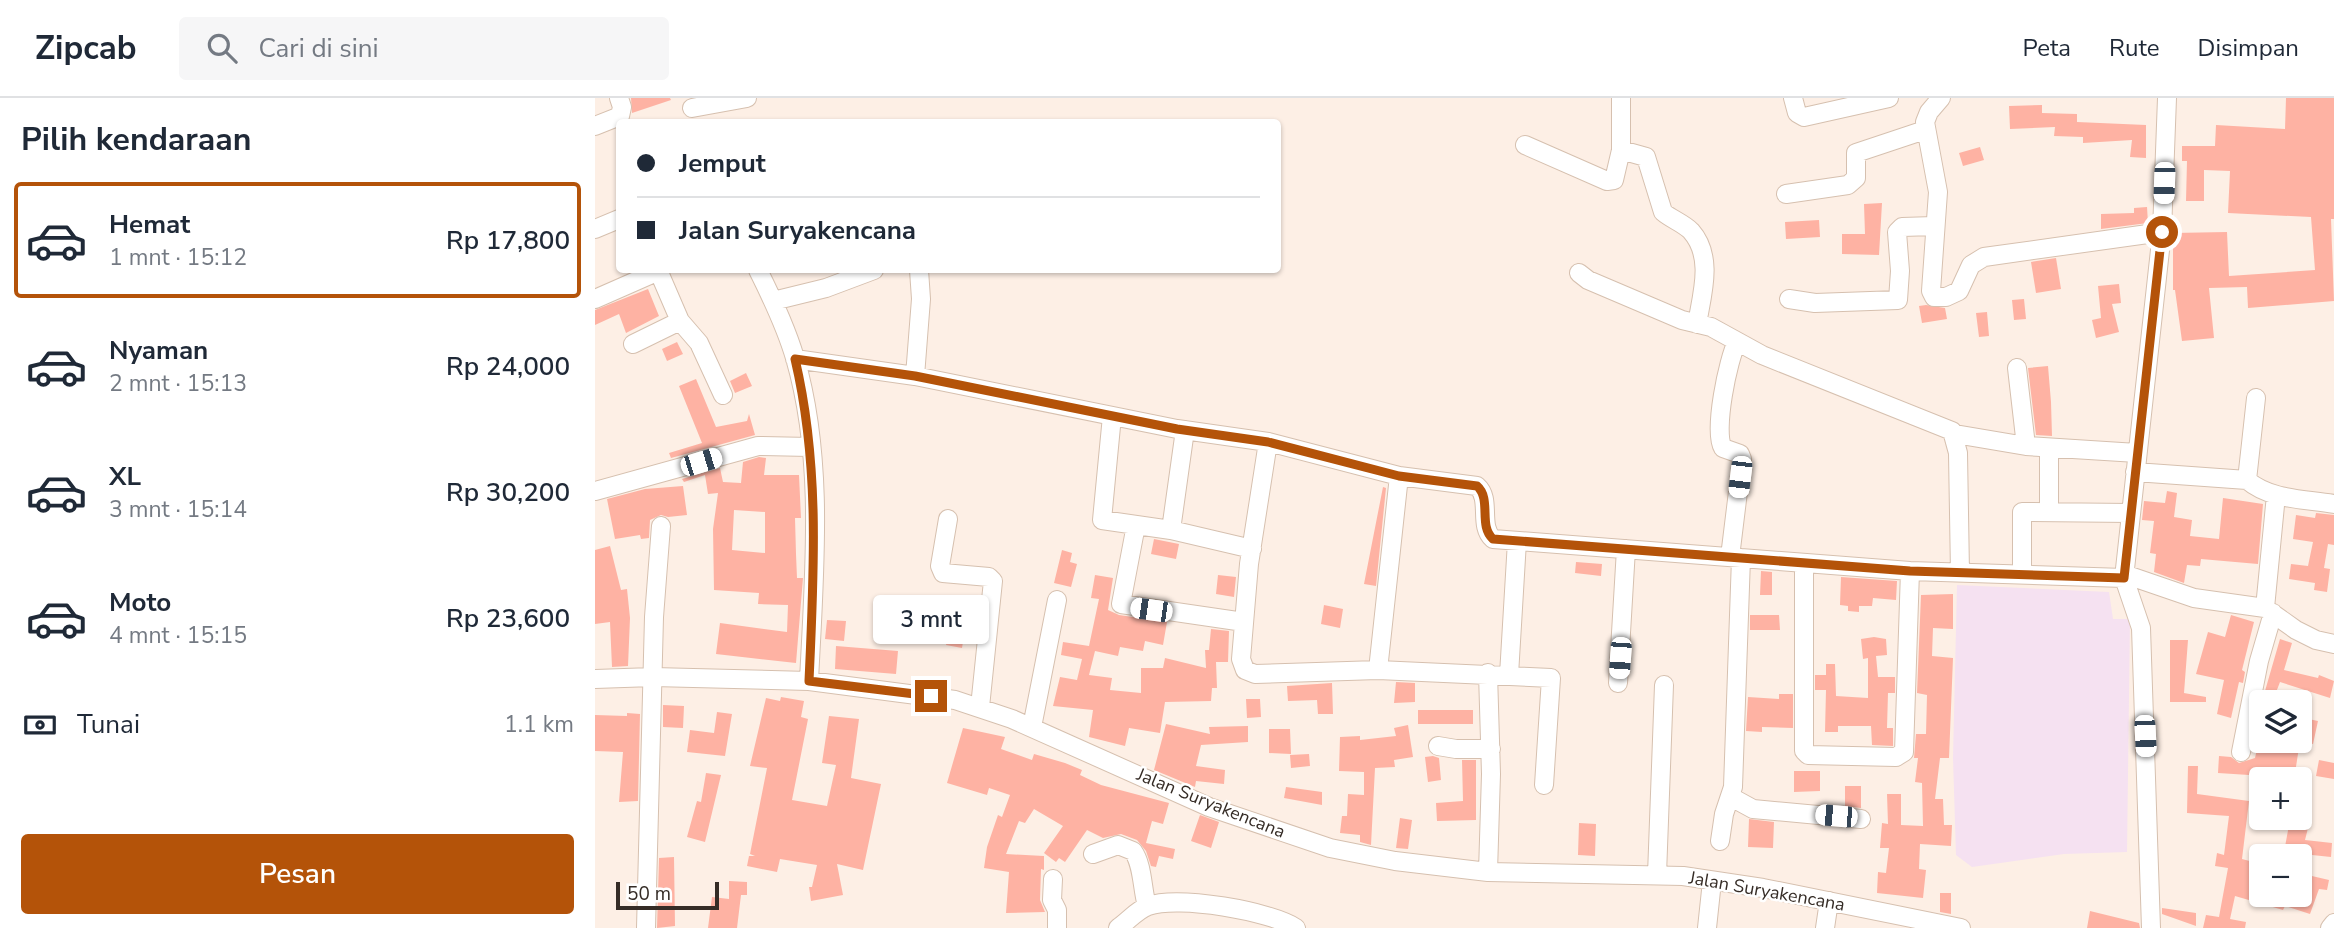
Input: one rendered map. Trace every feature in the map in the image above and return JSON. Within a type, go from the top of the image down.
[{"type":"street","points":[[595,126],[620,116],[622,107],[619,98]]},
{"type":"street","points":[[692,109],[747,98]]},
{"type":"street","points":[[1525,145],[1607,181],[1614,180],[1621,150],[1621,98]]},
{"type":"street","points":[[1793,98],[1797,113],[1804,117],[1889,98]]},
{"type":"street","points":[[1941,98],[1929,112],[1925,130],[1938,192],[1931,291],[1938,298],[1959,292],[1971,265],[1984,257],[2162,232]]},
{"type":"street","points":[[2151,928],[2141,628],[2124,576],[2162,232],[2167,98]]},
{"type":"street","points":[[1786,194],[1849,185],[1856,178],[1855,158],[1859,151],[1925,130]]},
{"type":"street","points":[[1621,150],[1646,157],[1663,212],[1686,227],[1696,239],[1705,267],[1697,324]]},
{"type":"street","points":[[595,229],[616,220]]},
{"type":"street","points":[[1789,299],[1815,303],[1898,300],[1901,271],[1897,232],[1902,227],[1934,226]]},
{"type":"street","points":[[1579,272],[1588,281],[1711,327],[1737,342],[1824,380],[1943,425],[1955,434],[2026,446],[2137,453]]},
{"type":"street","points":[[595,299],[652,273]]},
{"type":"street","points":[[660,273],[680,321],[699,343],[723,395]]},
{"type":"street","points":[[759,273],[795,359],[810,447],[814,570],[809,681]]},
{"type":"street","points":[[773,301],[826,288],[866,273]]},
{"type":"street","points":[[915,376],[921,299],[919,273]]},
{"type":"street","points":[[633,344],[680,321]]},
{"type":"street","points":[[1720,841],[1731,797],[1735,557],[1742,459],[1740,454],[1723,448],[1720,437],[1726,370],[1737,342]]},
{"type":"street","points":[[795,359],[915,376],[1185,430],[1268,442],[1399,476],[1477,486],[1483,492],[1488,535],[1493,539],[1910,571],[2124,576],[2194,598],[2269,611],[2296,631],[2334,644]]},
{"type":"street","points":[[2017,368],[2026,446]]},
{"type":"street","points":[[2247,481],[2256,398]]},
{"type":"street","points":[[1112,416],[1100,517],[1107,522],[1171,530],[1252,549]]},
{"type":"street","points":[[1171,530],[1185,430]]},
{"type":"street","points":[[1955,434],[1958,453],[1960,572]]},
{"type":"street","points":[[1268,442],[1244,622],[1241,659],[1249,673],[1378,670],[1551,678],[1544,785]]},
{"type":"street","points":[[595,491],[758,446],[810,447]]},
{"type":"street","points":[[2049,448],[2049,510]]},
{"type":"street","points":[[2135,472],[2247,481],[2257,489],[2276,495],[2334,504]]},
{"type":"street","points":[[1378,670],[1399,476]]},
{"type":"street","points":[[2241,752],[2269,611],[2276,495]]},
{"type":"street","points":[[2022,575],[2022,512],[2049,510],[2131,513]]},
{"type":"street","points":[[948,519],[940,566],[943,573],[989,577],[993,581],[980,707]]},
{"type":"street","points":[[1136,525],[1121,604],[1244,622]]},
{"type":"street","points":[[646,928],[654,617],[661,526]]},
{"type":"street","points":[[1509,675],[1517,541]]},
{"type":"street","points":[[1618,683],[1626,549]]},
{"type":"street","points":[[1804,563],[1804,751],[1808,755],[1896,757],[1904,752],[1910,571]]},
{"type":"street","points":[[1032,727],[1057,600]]},
{"type":"street","points":[[1487,872],[1491,749],[1488,673]]},
{"type":"street","name":"Jalan Suryakencana","points":[[595,679],[653,677],[809,681],[908,692],[980,707],[1032,727],[1255,825],[1330,848],[1395,862],[1487,872],[1657,875],[1712,881],[1961,928]]},
{"type":"street","points":[[1657,875],[1664,685]]},
{"type":"street","points":[[1438,746],[1456,750],[1491,749]]},
{"type":"street","points":[[1731,797],[1753,809],[1861,818]]},
{"type":"street","points":[[1093,854],[1118,845],[1125,845],[1133,851],[1139,863],[1141,888],[1147,906]]},
{"type":"street","points":[[1053,879],[1057,928]]},
{"type":"street","points":[[1707,928],[1712,881]]},
{"type":"street","points":[[1825,928],[1829,901]]},
{"type":"street","points":[[1118,928],[1147,906],[1175,904],[1254,910],[1296,928]]},
{"type":"street","points":[[2330,928],[2334,923]]},
{"type":"shaded area","points":[[1957,585],[2109,592],[2113,619],[2130,619],[2127,852],[2064,854],[1972,867],[1956,855],[1953,758]]},
{"type":"building","points":[[631,98],[670,98],[671,100],[632,113]]},
{"type":"building","points":[[2286,98],[2334,98],[2334,219],[2331,219],[2334,301],[2248,308],[2247,287],[2209,288],[2214,338],[2182,341],[2173,290],[2173,233],[2227,232],[2229,276],[2315,270],[2311,217],[2228,213],[2230,171],[2204,170],[2204,201],[2186,201],[2187,161],[2182,161],[2182,146],[2215,146],[2216,125],[2285,129]]},
{"type":"building","points":[[2042,105],[2042,113],[2077,114],[2077,122],[2146,125],[2146,158],[2130,157],[2132,140],[2083,143],[2083,137],[2054,136],[2055,127],[2010,129],[2009,106]]},
{"type":"building","points":[[1980,147],[1984,160],[1963,166],[1959,153]]},
{"type":"building","points":[[1882,203],[1879,255],[1842,254],[1842,234],[1865,234],[1864,204]]},
{"type":"building","points":[[2147,207],[2148,223],[2101,229],[2101,214],[2134,213],[2134,208]]},
{"type":"building","points":[[1819,220],[1820,237],[1786,239],[1785,222]]},
{"type":"building","points":[[2056,258],[2061,289],[2036,293],[2031,262]]},
{"type":"building","points":[[2119,284],[2121,303],[2112,304],[2119,332],[2096,338],[2092,320],[2101,318],[2098,286]]},
{"type":"building","points":[[648,289],[659,316],[626,333],[619,314],[595,325],[595,310]]},
{"type":"building","points":[[2024,299],[2026,319],[2014,320],[2012,300]]},
{"type":"building","points":[[1919,306],[1945,308],[1947,319],[1922,323]]},
{"type":"building","points":[[1987,312],[1989,336],[1979,337],[1976,313]]},
{"type":"building","points":[[677,342],[683,354],[667,361],[662,349]]},
{"type":"building","points":[[2048,366],[2052,436],[2036,435],[2028,368]]},
{"type":"building","points":[[746,373],[752,386],[735,393],[730,381]]},
{"type":"building","points":[[696,379],[716,427],[747,421],[749,414],[755,435],[671,458],[669,453],[702,443],[679,386]]},
{"type":"building","points":[[759,457],[766,458],[764,475],[799,475],[801,518],[795,518],[796,554],[797,578],[803,578],[796,663],[716,654],[720,623],[787,632],[788,605],[758,604],[759,593],[714,590],[713,529],[718,493],[708,494],[705,475],[684,482],[682,479],[720,468],[723,482],[741,483],[743,462]],"holes":[[[734,510],[765,512],[765,553],[732,550]]]},
{"type":"building","points":[[683,486],[687,515],[661,515],[650,520],[649,538],[641,539],[640,535],[615,539],[607,499],[645,489]]},
{"type":"building","points":[[1383,487],[1386,488],[1376,586],[1364,584]]},
{"type":"building","points":[[2167,491],[2177,493],[2174,517],[2192,520],[2190,536],[2219,539],[2223,498],[2263,504],[2258,564],[2201,559],[2200,566],[2187,565],[2184,583],[2154,572],[2156,554],[2150,553],[2154,521],[2142,520],[2144,501],[2165,503]]},
{"type":"building","points":[[2316,513],[2334,515],[2334,545],[2328,544],[2324,568],[2330,569],[2327,592],[2314,590],[2315,583],[2289,579],[2291,564],[2308,566],[2313,542],[2293,539],[2296,515],[2315,518]]},
{"type":"building","points":[[1154,539],[1179,544],[1176,559],[1151,554]]},
{"type":"building","points":[[610,546],[621,590],[627,589],[630,618],[628,666],[612,667],[610,622],[595,624],[595,550]]},
{"type":"building","points":[[1062,550],[1072,553],[1070,562],[1077,564],[1071,587],[1054,583]]},
{"type":"building","points":[[1576,562],[1602,564],[1601,576],[1575,573]]},
{"type":"building","points":[[1761,571],[1772,572],[1772,595],[1760,595]]},
{"type":"building","points":[[1095,575],[1113,578],[1108,610],[1119,615],[1167,622],[1163,645],[1145,641],[1143,651],[1120,647],[1118,656],[1095,651],[1089,675],[1112,678],[1110,690],[1141,693],[1141,668],[1163,668],[1165,658],[1206,668],[1205,650],[1209,650],[1211,629],[1229,631],[1228,662],[1216,662],[1217,688],[1212,688],[1211,701],[1165,702],[1160,733],[1129,728],[1125,746],[1089,737],[1093,710],[1053,706],[1060,677],[1077,680],[1082,659],[1061,655],[1063,642],[1089,646],[1099,599],[1091,598]]},
{"type":"building","points":[[1218,575],[1236,577],[1234,597],[1216,594]]},
{"type":"building","points":[[1841,577],[1897,581],[1896,600],[1873,598],[1872,606],[1859,606],[1859,612],[1848,611],[1848,606],[1840,605]]},
{"type":"building","points":[[1953,594],[1953,629],[1933,628],[1932,656],[1953,658],[1949,758],[1940,758],[1935,799],[1943,799],[1944,825],[1952,825],[1951,846],[1920,844],[1919,869],[1926,870],[1923,898],[1877,893],[1878,872],[1886,873],[1889,848],[1880,848],[1882,823],[1888,824],[1887,794],[1901,794],[1901,825],[1923,826],[1922,783],[1915,782],[1918,758],[1914,758],[1916,734],[1926,734],[1927,695],[1917,693],[1921,595]]},
{"type":"building","points":[[1324,605],[1343,609],[1340,628],[1321,624]]},
{"type":"building","points":[[1750,615],[1779,615],[1780,630],[1750,630]]},
{"type":"building","points":[[2231,615],[2254,622],[2242,670],[2245,672],[2243,683],[2239,682],[2231,718],[2217,714],[2224,680],[2196,674],[2208,632],[2225,637]]},
{"type":"building","points":[[827,620],[846,621],[844,641],[825,639]]},
{"type":"building","points":[[950,627],[965,629],[962,648],[946,645]]},
{"type":"building","points":[[1861,639],[1886,639],[1887,655],[1876,656],[1878,677],[1895,677],[1895,693],[1888,693],[1887,728],[1893,728],[1893,746],[1872,745],[1871,726],[1838,726],[1838,732],[1825,732],[1826,690],[1815,690],[1815,675],[1826,675],[1826,664],[1835,664],[1836,696],[1868,698],[1868,658],[1863,659]]},
{"type":"building","points":[[2280,639],[2292,643],[2284,670],[2318,678],[2319,675],[2334,681],[2330,698],[2312,690],[2280,682],[2277,690],[2265,690]]},
{"type":"building","points":[[2170,640],[2188,640],[2184,693],[2206,697],[2206,702],[2170,702]]},
{"type":"building","points":[[836,646],[898,651],[896,674],[835,669]]},
{"type":"building","points":[[1396,682],[1415,683],[1415,702],[1394,703]]},
{"type":"building","points":[[1332,683],[1333,714],[1318,714],[1317,700],[1288,701],[1287,686]]},
{"type":"building","points":[[1779,694],[1793,694],[1793,728],[1762,727],[1762,732],[1746,731],[1748,697],[1779,699]]},
{"type":"building","points":[[781,697],[804,701],[801,717],[808,719],[792,800],[827,806],[836,765],[822,763],[829,716],[859,719],[851,778],[881,784],[863,870],[837,864],[843,895],[811,901],[809,887],[812,887],[817,865],[780,859],[777,872],[747,866],[749,856],[755,856],[750,854],[767,768],[750,766],[766,698],[780,701]]},
{"type":"building","points":[[1246,699],[1260,699],[1261,717],[1247,718]]},
{"type":"building","points":[[663,705],[684,706],[683,728],[663,727]]},
{"type":"building","points":[[1418,710],[1473,710],[1473,724],[1418,724]]},
{"type":"building","points":[[717,712],[732,714],[725,756],[687,752],[690,730],[714,733]]},
{"type":"building","points":[[627,713],[640,714],[638,801],[619,802],[623,752],[595,751],[595,715],[627,716]]},
{"type":"building","points":[[2312,720],[2318,721],[2312,744]]},
{"type":"building","points":[[1166,724],[1210,734],[1209,727],[1248,726],[1248,742],[1201,745],[1196,766],[1225,770],[1224,784],[1196,781],[1195,787],[1154,770]]},
{"type":"building","points":[[1408,725],[1413,757],[1394,760],[1395,767],[1375,768],[1371,845],[1360,842],[1360,835],[1340,833],[1342,816],[1347,816],[1348,794],[1364,795],[1364,772],[1339,771],[1340,737],[1360,736],[1360,740],[1396,736],[1394,728]]},
{"type":"building","points":[[963,728],[1005,737],[1001,749],[1032,760],[1034,754],[1065,763],[1082,770],[1080,775],[1101,785],[1169,803],[1163,824],[1152,821],[1146,843],[1175,849],[1173,859],[1159,856],[1156,867],[1151,866],[1146,851],[1137,840],[1121,834],[1103,838],[1087,830],[1065,862],[1059,858],[1056,862],[1044,853],[1063,826],[1034,809],[1025,823],[1019,821],[1006,854],[1044,856],[1040,900],[1045,912],[1006,913],[1009,872],[984,868],[987,847],[998,815],[1002,817],[1010,795],[989,788],[987,795],[947,783]]},
{"type":"building","points":[[1269,729],[1290,729],[1291,754],[1269,753]]},
{"type":"building","points":[[2256,753],[2298,753],[2296,767],[2249,767],[2249,775],[2218,773],[2219,756],[2231,757],[2239,763],[2255,758]]},
{"type":"building","points":[[1309,754],[1310,766],[1291,768],[1290,755]]},
{"type":"building","points":[[1425,757],[1439,758],[1441,780],[1428,782]]},
{"type":"building","points":[[1462,760],[1476,760],[1476,820],[1437,821],[1436,803],[1463,801]]},
{"type":"building","points":[[2319,760],[2334,763],[2334,779],[2316,776]]},
{"type":"building","points":[[2188,766],[2198,766],[2197,794],[2249,801],[2242,859],[2249,861],[2249,900],[2235,896],[2230,919],[2246,922],[2245,928],[2203,928],[2206,915],[2219,917],[2228,868],[2215,866],[2217,853],[2224,855],[2229,816],[2187,813]]},
{"type":"building","points":[[1794,771],[1820,771],[1820,791],[1794,792]]},
{"type":"building","points":[[706,773],[721,775],[705,842],[687,837],[697,801],[701,802]]},
{"type":"building","points":[[1845,786],[1861,786],[1861,808],[1845,806]]},
{"type":"building","points":[[1286,787],[1322,792],[1322,805],[1284,798]]},
{"type":"building","points":[[1200,815],[1219,822],[1211,848],[1191,841]]},
{"type":"building","points":[[1400,818],[1412,820],[1408,849],[1396,848]]},
{"type":"building","points":[[1749,819],[1774,822],[1773,848],[1748,847]]},
{"type":"building","points":[[1579,823],[1596,824],[1595,856],[1578,855]]},
{"type":"building","points":[[2288,830],[2308,830],[2305,840],[2332,843],[2331,857],[2312,855],[2312,844],[2285,844]]},
{"type":"building","points":[[674,857],[675,926],[657,928],[659,858]]},
{"type":"building","points":[[2312,876],[2329,880],[2327,890],[2319,889],[2310,914],[2288,907],[2312,907]]},
{"type":"building","points":[[729,881],[747,882],[747,895],[741,895],[737,928],[708,928],[712,897],[729,899]]},
{"type":"building","points":[[1940,893],[1951,893],[1951,914],[1940,912]]},
{"type":"building","points":[[2162,908],[2196,913],[2196,926],[2162,914]]},
{"type":"building","points":[[2090,911],[2139,923],[2140,928],[2087,928]]},
{"type":"route","points":[[931,696],[809,681],[814,495],[808,427],[795,359],[915,376],[1177,429],[1268,442],[1399,476],[1477,486],[1483,492],[1487,532],[1493,539],[1910,571],[2124,578],[2162,232]]}]
